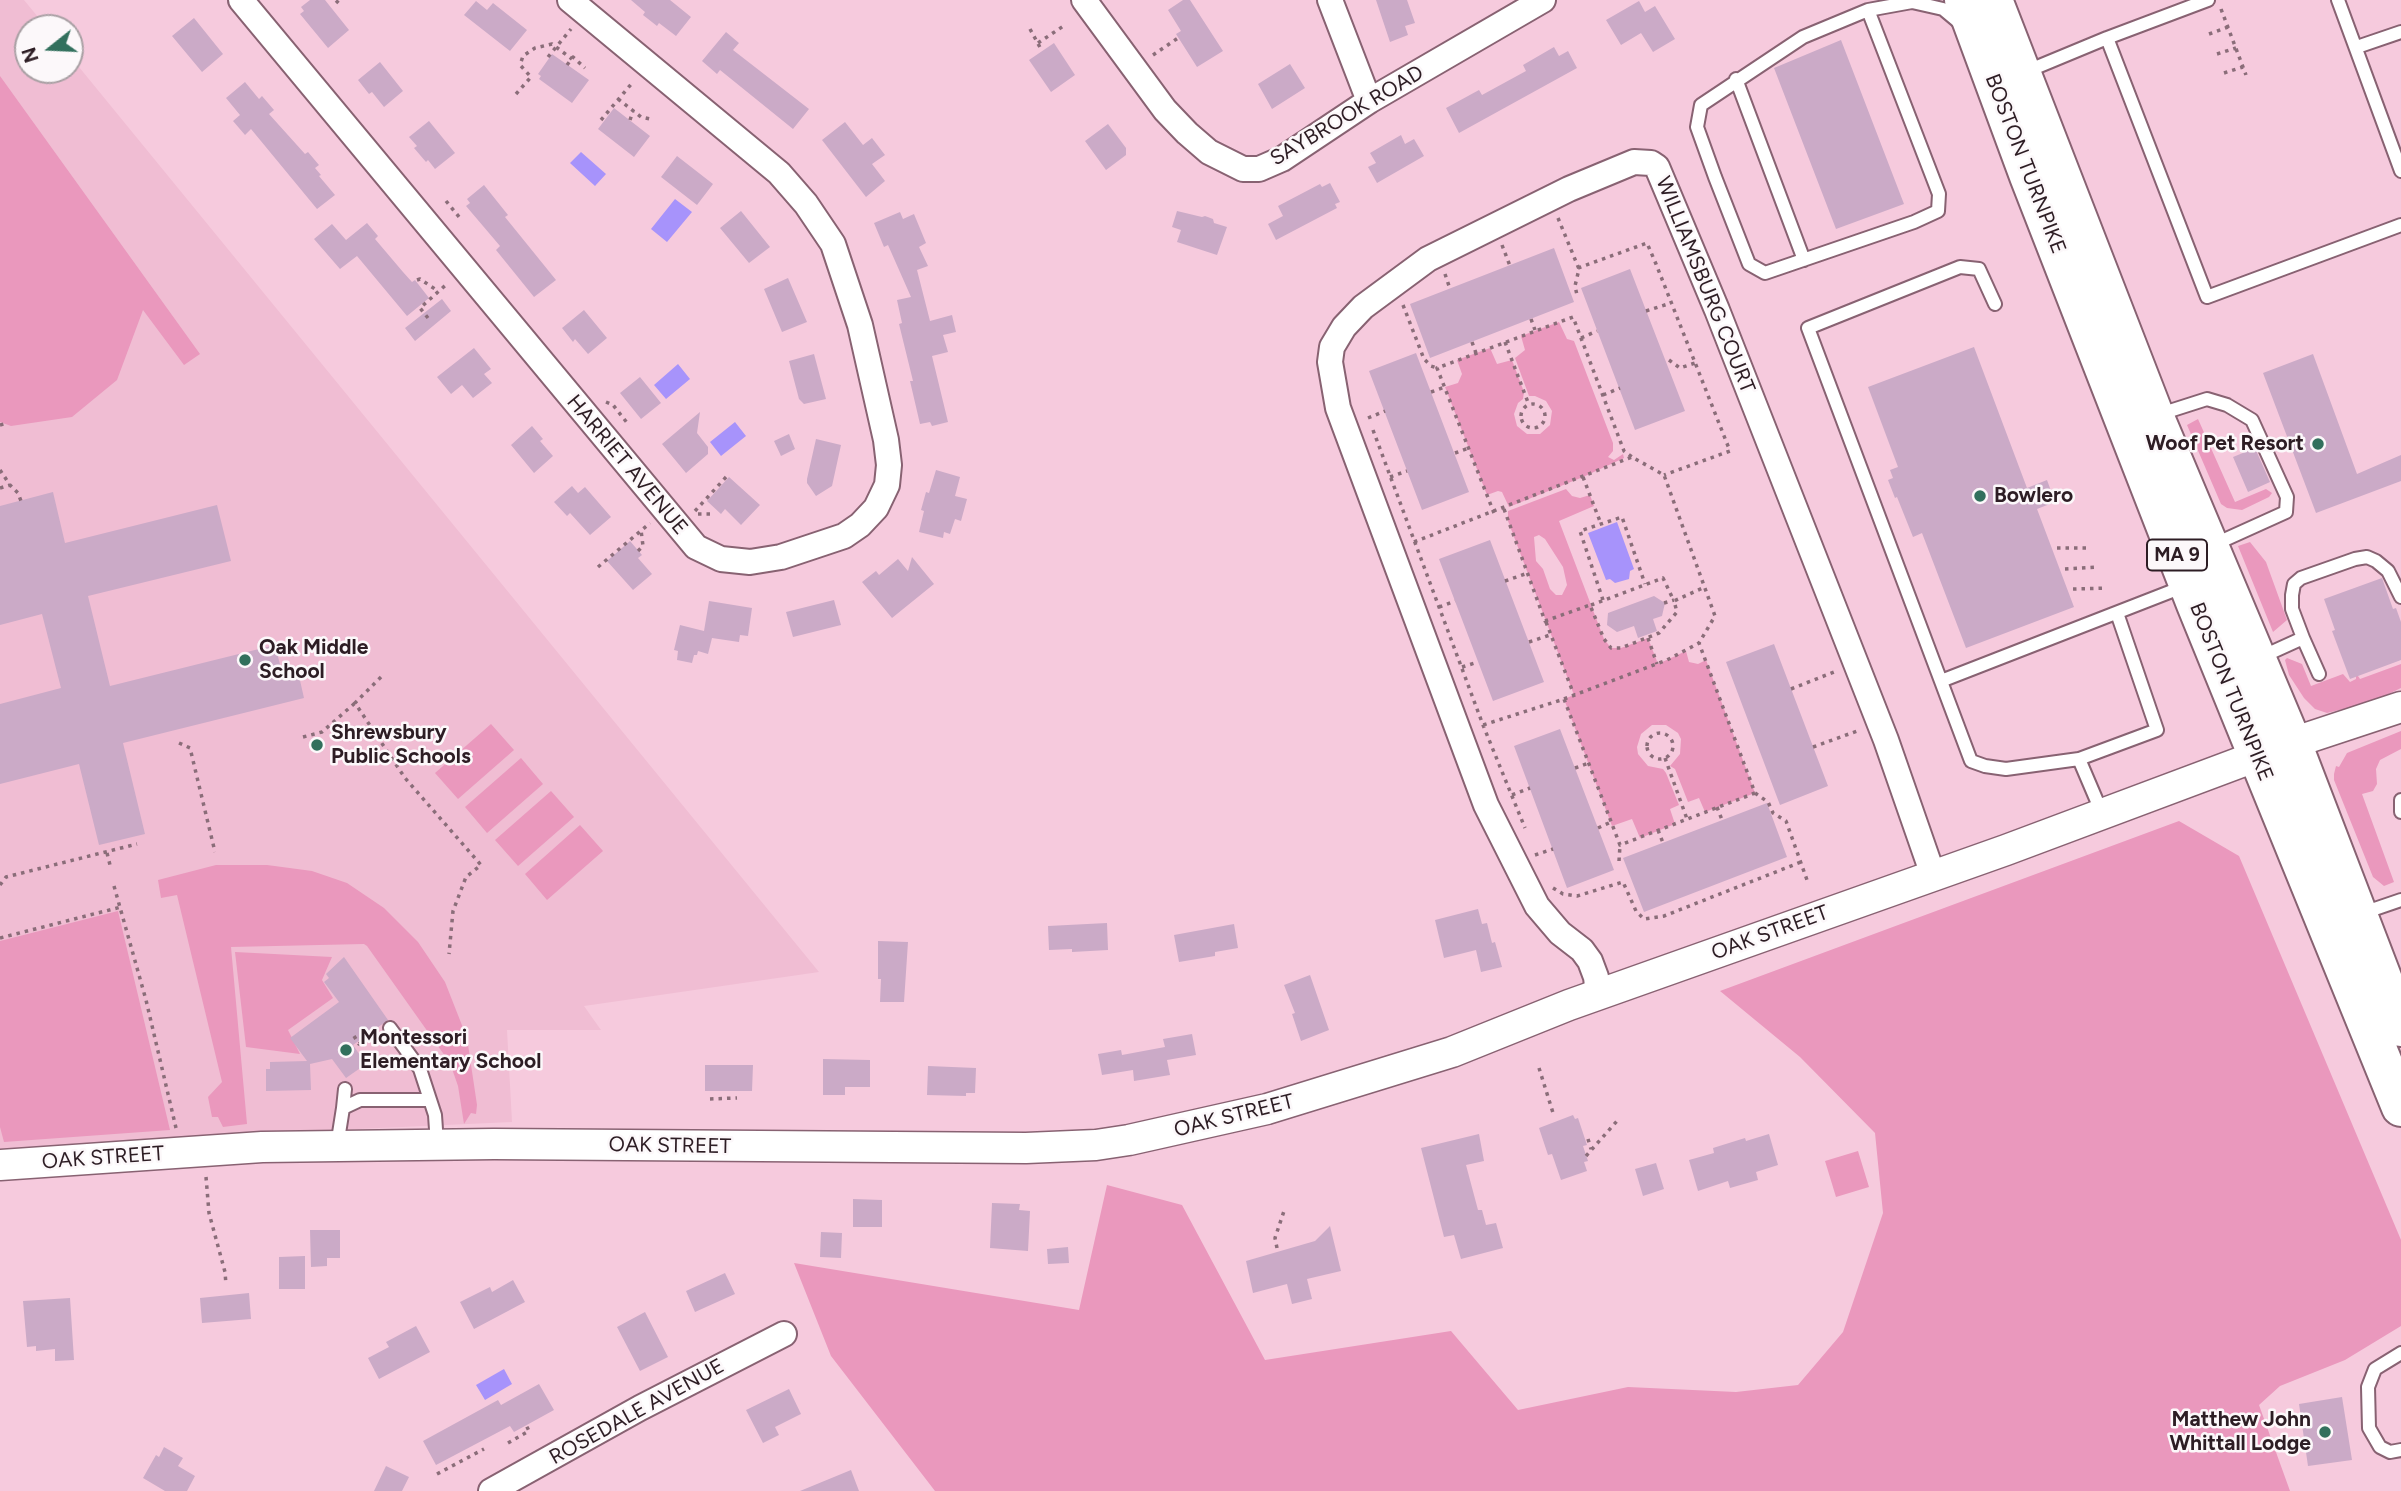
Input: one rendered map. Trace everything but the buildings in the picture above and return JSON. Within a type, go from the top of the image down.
[{"type":"highway","name":"BOSTON TURNPIKE","points":[[1964,0],[2029,176],[2188,584],[2401,1107]]},
{"type":"highway","name":"BOSTON TURNPIKE","points":[[1993,0],[2155,416],[2292,743],[2357,916],[2394,989],[2401,1027]]},
{"type":"street","name":"HARRIET AVENUE","points":[[240,0],[696,547],[721,559],[750,562],[776,558],[845,536],[860,526],[876,508],[887,485],[889,465],[886,440],[860,325],[844,273],[825,229],[789,182],[577,6]]},
{"type":"street","name":"SAYBROOK ROAD","points":[[1084,0],[1165,110],[1209,152],[1243,169],[1259,169],[1282,159],[1369,101],[1543,0]]},
{"type":"street","points":[[1330,0],[1369,101]]},
{"type":"street","name":"WILLIAMSBURG COURT","points":[[1598,995],[1596,977],[1590,961],[1582,950],[1560,933],[1537,906],[1486,805],[1338,408],[1330,362],[1332,347],[1344,327],[1363,307],[1428,259],[1569,189],[1634,162],[1651,163],[1657,167],[1717,310],[1880,723],[1933,875]]},
{"type":"street","name":"OAK STREET","points":[[0,1165],[206,1150],[337,1146],[1026,1147],[1112,1143],[1283,1105],[1452,1052],[1598,995],[2292,743],[2401,707]]},
{"type":"street","name":"ROSEDALE AVENUE","points":[[491,1491],[639,1408],[784,1334]]},
{"type":"lane","points":[[1868,10],[1939,194],[1938,211],[1914,222],[1765,273],[1749,264],[1715,177],[1697,127],[1701,105],[1736,79],[1803,37],[1868,10],[1883,0]]},
{"type":"lane","points":[[2021,73],[2208,0]]},
{"type":"lane","points":[[2338,0],[2401,171]]},
{"type":"lane","points":[[1868,10],[1912,2],[1944,9],[1977,37]]},
{"type":"lane","points":[[2357,47],[2401,32]]},
{"type":"lane","points":[[2107,38],[2207,297],[2401,225]]},
{"type":"lane","points":[[1736,79],[1804,260]]},
{"type":"lane","points":[[1996,304],[1979,269],[1960,267],[1808,328],[1971,761],[2006,769],[2079,759],[2157,730],[2116,612]]},
{"type":"lane","points":[[2155,416],[2207,399],[2227,405],[2252,420],[2287,497],[2286,512],[2209,546]]},
{"type":"lane","points":[[2319,674],[2292,609],[2294,584],[2355,559],[2367,558],[2376,561],[2388,571],[2401,597]]},
{"type":"lane","points":[[1941,681],[2188,584]]},
{"type":"lane","points":[[2257,659],[2303,638]]},
{"type":"lane","points":[[2079,759],[2103,813]]},
{"type":"lane","points":[[2401,800],[2401,812]]},
{"type":"lane","points":[[2357,916],[2401,900]]},
{"type":"lane","points":[[390,1028],[420,1069],[435,1115],[437,1145]]},
{"type":"lane","points":[[337,1146],[345,1089]]},
{"type":"lane","points":[[343,1108],[360,1100],[430,1100]]},
{"type":"lane","points":[[2399,1359],[2375,1369],[2368,1387],[2369,1428],[2380,1447],[2390,1452],[2401,1450]]},
{"type":"path","points":[[548,57],[557,47],[577,6]]},
{"type":"path","points":[[2221,9],[2246,75]]},
{"type":"path","points":[[1038,43],[1065,25]]},
{"type":"path","points":[[2209,34],[2228,27]]},
{"type":"path","points":[[1030,29],[1042,51]]},
{"type":"path","points":[[1133,67],[1178,38]]},
{"type":"path","points":[[516,94],[531,77],[521,66],[523,56],[545,45],[552,44],[585,68]]},
{"type":"path","points":[[2217,54],[2236,48]]},
{"type":"path","points":[[567,65],[572,59]]},
{"type":"path","points":[[601,120],[647,64]]},
{"type":"path","points":[[2224,73],[2243,67]]},
{"type":"path","points":[[618,99],[641,117],[650,118]]},
{"type":"path","points":[[630,120],[633,111]]},
{"type":"path","points":[[446,201],[460,218]]},
{"type":"path","points":[[1546,223],[1558,218],[1578,268],[1575,286],[1577,295]]},
{"type":"path","points":[[1493,246],[1501,242],[1510,265]]},
{"type":"path","points":[[1578,268],[1647,243],[1672,303],[1730,451],[1664,475]]},
{"type":"path","points":[[1434,279],[1445,272],[1450,289]]},
{"type":"path","points":[[417,281],[420,279],[438,290]]},
{"type":"path","points":[[428,318],[420,308],[450,281]]},
{"type":"path","points":[[1401,299],[1424,359],[1437,368],[1573,317],[1624,451],[1664,475],[1715,616],[1699,643],[1657,664],[1483,725]]},
{"type":"path","points":[[1646,312],[1672,303]]},
{"type":"path","points":[[1531,319],[1535,331]]},
{"type":"path","points":[[1581,338],[1597,331]]},
{"type":"path","points":[[1472,342],[1475,353]]},
{"type":"path","points":[[1505,342],[1529,405]]},
{"type":"path","points":[[1669,360],[1680,368],[1695,363]]},
{"type":"path","points":[[1437,368],[1494,513]]},
{"type":"path","points":[[1431,392],[1445,387]]},
{"type":"path","points":[[1603,395],[1620,388]]},
{"type":"path","points":[[613,405],[619,403]]},
{"type":"path","points":[[1529,405],[1537,405],[1543,409],[1545,416],[1540,426],[1532,428],[1523,421],[1522,414],[1529,405]]},
{"type":"path","points":[[1384,411],[1368,418],[1483,725],[1526,831]]},
{"type":"path","points":[[1455,453],[1469,448]]},
{"type":"path","points":[[1390,549],[1494,513],[1632,457]]},
{"type":"path","points":[[0,470],[21,501]]},
{"type":"path","points":[[1390,477],[1408,471]]},
{"type":"path","points":[[714,514],[692,514],[727,476]]},
{"type":"path","points":[[1583,477],[1601,524]]},
{"type":"path","points":[[0,488],[10,485]]},
{"type":"path","points":[[1504,509],[1574,695]]},
{"type":"path","points":[[598,566],[665,510]]},
{"type":"path","points":[[1603,600],[1580,531],[1622,517],[1645,584]]},
{"type":"path","points":[[638,551],[643,546],[641,530]]},
{"type":"path","points":[[2057,548],[2091,548]]},
{"type":"path","points":[[2066,569],[2098,567]]},
{"type":"path","points":[[1505,581],[1528,573]]},
{"type":"path","points":[[1545,621],[1663,578],[1677,612],[1659,633],[1621,648],[1611,648],[1598,627],[1590,605]]},
{"type":"path","points":[[1664,603],[1704,587]]},
{"type":"path","points":[[2073,589],[2107,588]]},
{"type":"path","points":[[1439,607],[1455,601]]},
{"type":"path","points":[[1598,627],[1607,624]]},
{"type":"path","points":[[1529,642],[1550,635]]},
{"type":"path","points":[[1648,638],[1657,664]]},
{"type":"path","points":[[1699,643],[1755,793],[1768,802],[1773,813],[1786,821],[1807,880]]},
{"type":"path","points":[[1462,667],[1478,662]]},
{"type":"path","points":[[1791,689],[1856,663]]},
{"type":"path","points":[[303,737],[322,732],[381,677]]},
{"type":"path","points":[[1564,698],[1620,845],[1619,861]]},
{"type":"path","points":[[355,703],[405,778],[481,865],[467,877],[453,911],[449,954]]},
{"type":"path","points":[[1813,747],[1880,723]]},
{"type":"path","points":[[1655,734],[1664,734],[1672,744],[1671,752],[1665,758],[1653,757],[1648,751],[1649,739],[1655,734]]},
{"type":"path","points":[[179,743],[190,748],[215,852]]},
{"type":"path","points":[[1665,758],[1687,819]]},
{"type":"path","points":[[1575,768],[1588,763]]},
{"type":"path","points":[[1512,794],[1530,788]]},
{"type":"path","points":[[1620,845],[1755,793]]},
{"type":"path","points":[[1717,807],[1722,820]]},
{"type":"path","points":[[1598,828],[1611,822]]},
{"type":"path","points":[[1658,830],[1663,843]]},
{"type":"path","points":[[0,885],[6,877],[137,844]]},
{"type":"path","points":[[1539,865],[1535,855],[1553,849]]},
{"type":"path","points":[[107,852],[110,865]]},
{"type":"path","points":[[1547,884],[1563,894],[1577,896],[1623,881],[1636,911],[1644,919],[1664,916],[1801,862]]},
{"type":"path","points":[[114,886],[176,1131]]},
{"type":"path","points":[[0,938],[121,907]]},
{"type":"path","points":[[354,1036],[359,1044],[374,1033]]},
{"type":"path","points":[[1539,1068],[1554,1116]]},
{"type":"path","points":[[709,1099],[737,1098]]},
{"type":"path","points":[[1586,1156],[1617,1121]]},
{"type":"path","points":[[1588,1139],[1591,1149]]},
{"type":"path","points":[[206,1150],[209,1213],[226,1285]]},
{"type":"path","points":[[1277,1248],[1275,1238],[1284,1212]]},
{"type":"path","points":[[508,1443],[530,1432],[526,1425]]},
{"type":"path","points":[[437,1474],[484,1449]]},
{"type":"path","points":[[462,1451],[466,1459]]},
{"type":"path","points":[[448,1458],[452,1466]]},
{"type":"shaded area","name":"Shrewsbury Public Schools","points":[[0,0],[24,0],[36,14],[14,14],[14,84],[84,84],[84,73],[819,972],[584,1006],[601,1030],[507,1030],[512,1122],[0,1149]]},
{"type":"shaded area","points":[[0,76],[200,354],[184,365],[143,310],[117,380],[72,417],[11,426],[0,422]]},
{"type":"shaded area","points":[[581,152],[606,174],[595,186],[570,163]]},
{"type":"shaded area","points":[[675,199],[692,212],[667,242],[651,229]]},
{"type":"shaded area","points":[[1559,322],[1567,339],[1574,341],[1613,443],[1613,451],[1608,457],[1614,460],[1623,454],[1624,458],[1509,507],[1502,492],[1487,495],[1445,387],[1458,383],[1462,374],[1457,360],[1490,348],[1497,364],[1512,360],[1524,392],[1514,414],[1517,426],[1527,434],[1540,434],[1550,425],[1552,411],[1546,401],[1529,396],[1515,358],[1525,350],[1521,336]]},
{"type":"shaded area","points":[[678,364],[690,379],[666,399],[654,385]]},
{"type":"shaded area","points":[[2198,419],[2235,502],[2266,489],[2272,493],[2269,497],[2242,510],[2227,508],[2221,504],[2187,425]]},
{"type":"shaded area","points":[[735,422],[746,436],[721,456],[710,442]]},
{"type":"shaded area","points":[[1566,489],[1572,496],[1580,498],[1590,495],[1594,506],[1559,521],[1604,639],[1611,648],[1621,648],[1648,638],[1658,664],[1686,651],[1689,662],[1698,664],[1706,660],[1755,793],[1705,812],[1699,798],[1688,802],[1675,769],[1670,766],[1680,754],[1681,739],[1678,733],[1666,725],[1652,725],[1641,734],[1638,754],[1648,766],[1663,769],[1666,773],[1679,805],[1670,809],[1675,824],[1640,838],[1632,819],[1612,826],[1564,699],[1574,695],[1508,521],[1508,511]],"holes":[[[1539,535],[1545,539],[1563,567],[1567,585],[1562,595],[1556,595],[1550,589],[1543,569],[1536,561],[1534,537]]]},
{"type":"shaded area","points":[[1617,522],[1634,569],[1630,571],[1629,579],[1615,583],[1610,579],[1606,580],[1588,533]]},
{"type":"shaded area","points":[[2250,542],[2266,562],[2287,620],[2273,632],[2238,546]]},
{"type":"shaded area","points":[[2287,658],[2302,664],[2311,686],[2343,674],[2350,682],[2356,679],[2356,676],[2360,679],[2401,664],[2401,688],[2372,702],[2327,713],[2315,709],[2304,698],[2289,675],[2285,660]]},
{"type":"shaded area","points":[[491,724],[514,750],[458,799],[435,773]]},
{"type":"shaded area","points":[[2401,731],[2401,749],[2380,760],[2376,769],[2377,784],[2373,791],[2362,794],[2394,882],[2384,886],[2373,877],[2334,780],[2334,774],[2336,766],[2339,767],[2347,753]]},
{"type":"shaded area","points":[[521,758],[543,784],[487,833],[465,807]]},
{"type":"shaded area","points":[[551,791],[574,817],[518,866],[495,840]]},
{"type":"shaded area","points":[[2179,821],[2239,856],[2401,1240],[2401,1326],[2345,1360],[2280,1386],[2259,1405],[2290,1491],[935,1491],[831,1356],[794,1263],[1079,1310],[1107,1185],[1182,1205],[1265,1360],[1451,1331],[1518,1410],[1628,1387],[1736,1392],[1798,1385],[1843,1332],[1883,1213],[1875,1133],[1800,1057],[1720,991]]},
{"type":"shaded area","points":[[580,825],[603,851],[547,900],[525,874]]},
{"type":"shaded area","points":[[216,865],[267,865],[312,871],[347,883],[384,908],[418,942],[445,982],[467,1038],[476,1114],[471,1113],[464,1124],[458,1086],[450,1063],[364,944],[231,947],[247,1124],[223,1127],[218,1117],[212,1117],[208,1097],[222,1082],[177,895],[161,898],[158,880]]},
{"type":"shaded area","points":[[118,911],[170,1130],[4,1142],[0,1127],[0,941]]},
{"type":"shaded area","points":[[235,952],[332,957],[322,980],[333,998],[288,1030],[300,1054],[246,1047]]},
{"type":"shaded area","points":[[1858,1151],[1869,1187],[1836,1197],[1825,1161]]},
{"type":"shaded area","points":[[504,1369],[512,1384],[485,1400],[476,1385]]},
{"type":"place","name":"Woof Pet Resort","points":[[2318,444]]},
{"type":"place","name":"Bowlero","points":[[1980,496]]},
{"type":"place","name":"Oak Middle School","points":[[245,660]]},
{"type":"place","name":"Shrewsbury Public Schools","points":[[317,745]]},
{"type":"place","name":"Montessori Elementary School","points":[[346,1050]]},
{"type":"place","name":"Matthew John Whittall Lodge","points":[[2325,1432]]}]
